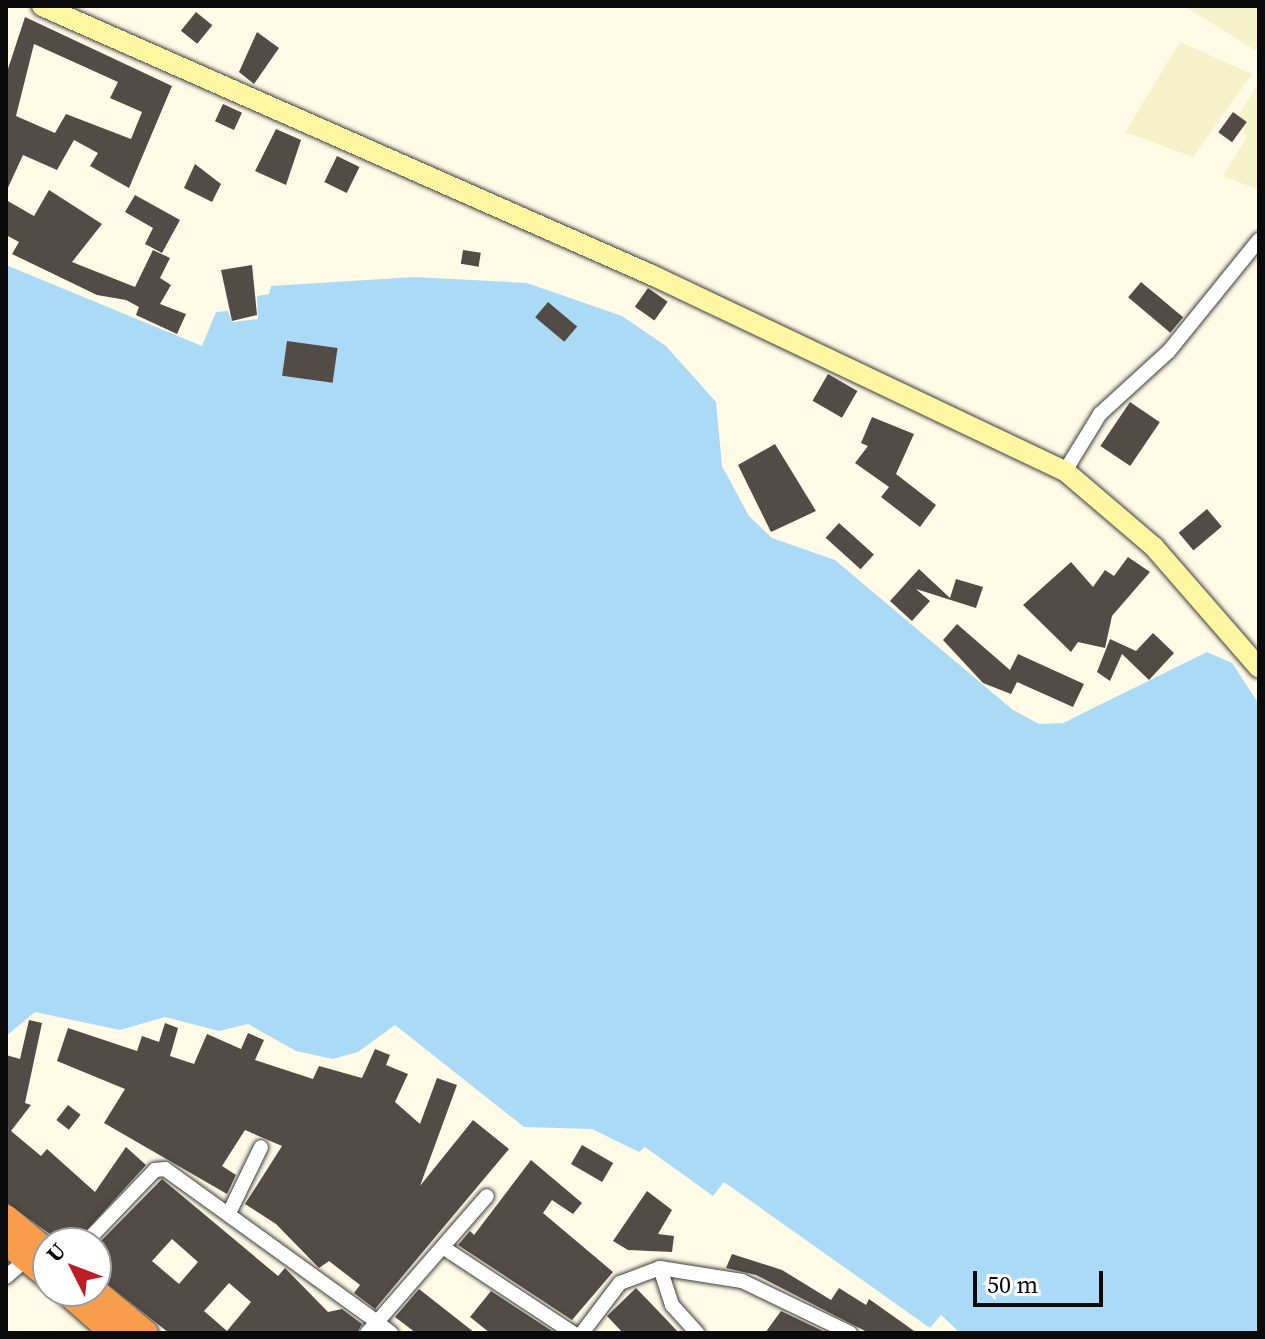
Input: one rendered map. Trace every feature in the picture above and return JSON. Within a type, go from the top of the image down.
[{"type":"highway","points":[[6,1218],[32,1250]]},
{"type":"highway","points":[[6,1241],[32,1254]]},
{"type":"highway","points":[[112,1306],[145,1333]]},
{"type":"highway","points":[[84,1307],[114,1333]]},
{"type":"street","points":[[56,9],[557,232],[1065,471],[1144,537],[1259,668]]},
{"type":"street","points":[[1065,471],[1100,414],[1169,351],[1259,240]]},
{"type":"street","points":[[229,1213],[261,1147]]},
{"type":"street","points":[[101,1227],[160,1168],[229,1213],[372,1328],[391,1333]]},
{"type":"street","points":[[372,1328],[487,1196]]},
{"type":"street","points":[[444,1248],[573,1333]]},
{"type":"street","points":[[6,1277],[32,1259]]},
{"type":"street","points":[[660,1268],[672,1305],[697,1333]]},
{"type":"street","points":[[582,1333],[620,1283],[660,1268],[756,1286],[850,1333]]},
{"type":"shaded area","points":[[1184,6],[1259,6],[1259,46],[1255,50]]},
{"type":"shaded area","points":[[1180,42],[1252,74],[1193,157],[1125,132]]},
{"type":"shaded area","points":[[1259,82],[1259,190],[1223,176],[1247,137],[1238,116]]},
{"type":"water","points":[[6,265],[202,346],[216,312],[228,311],[232,322],[258,319],[257,296],[269,294],[271,286],[415,277],[527,283],[622,316],[666,346],[716,402],[722,466],[749,516],[772,538],[835,560],[1013,710],[1039,724],[1063,723],[1207,652],[1232,663],[1259,704],[1259,1333],[960,1333],[941,1315],[930,1328],[724,1182],[713,1196],[645,1147],[639,1152],[592,1129],[524,1127],[395,1025],[358,1052],[333,1059],[296,1051],[248,1024],[219,1031],[165,1017],[120,1030],[35,1012],[6,1036]]},
{"type":"building","points":[[196,12],[212,25],[197,44],[181,31]]},
{"type":"building","points":[[25,17],[172,86],[129,188],[90,166],[98,153],[74,140],[57,170],[23,155],[6,192],[6,75]],"holes":[[[34,44],[118,82],[110,98],[142,112],[131,139],[66,114],[55,133],[16,116]]]},
{"type":"building","points":[[257,32],[279,48],[254,84],[239,72]]},
{"type":"building","points":[[223,104],[242,113],[234,130],[215,121]]},
{"type":"building","points":[[1233,112],[1247,122],[1232,142],[1218,132]]},
{"type":"building","points":[[276,129],[301,140],[286,185],[255,171]]},
{"type":"building","points":[[337,156],[359,167],[347,193],[324,182]]},
{"type":"building","points":[[195,164],[221,184],[212,202],[184,188]]},
{"type":"building","points":[[49,190],[102,224],[72,262],[135,287],[153,250],[170,258],[160,278],[171,285],[160,304],[186,314],[177,334],[136,315],[139,307],[126,300],[97,295],[12,254],[19,242],[6,235],[6,200],[34,216]]},
{"type":"building","points":[[135,195],[180,220],[162,253],[145,244],[153,228],[125,212]]},
{"type":"building","points":[[463,250],[481,253],[479,267],[461,264]]},
{"type":"building","points":[[252,265],[257,315],[232,321],[221,270]]},
{"type":"building","points":[[1141,282],[1183,317],[1170,333],[1128,297]]},
{"type":"building","points":[[648,288],[668,302],[654,321],[635,307]]},
{"type":"building","points":[[548,302],[577,326],[564,342],[535,317]]},
{"type":"building","points":[[287,341],[338,348],[333,383],[282,376]]},
{"type":"building","points":[[828,374],[857,391],[842,418],[812,401]]},
{"type":"building","points":[[1130,402],[1160,422],[1130,466],[1100,446]]},
{"type":"building","points":[[872,417],[914,434],[896,474],[936,505],[920,527],[881,497],[889,487],[855,463],[868,446],[861,443]]},
{"type":"building","points":[[775,444],[816,511],[771,532],[738,465]]},
{"type":"building","points":[[1207,509],[1222,527],[1193,550],[1179,533]]},
{"type":"building","points":[[839,523],[874,554],[861,569],[826,538]]},
{"type":"building","points":[[1128,557],[1150,572],[1112,616],[1105,648],[1078,642],[1071,652],[1023,605],[1071,562],[1093,587],[1105,570],[1114,576]]},
{"type":"building","points":[[919,569],[950,598],[956,579],[983,587],[976,608],[916,589],[930,601],[912,621],[890,601]]},
{"type":"building","points":[[957,624],[1010,670],[1018,654],[1084,684],[1073,707],[1017,682],[1011,694],[983,683],[943,640]]},
{"type":"building","points":[[1153,633],[1174,653],[1149,680],[1122,654],[1110,681],[1097,672],[1110,639],[1136,651]]},
{"type":"building","points":[[29,1020],[42,1023],[25,1103],[31,1105],[11,1131],[41,1156],[47,1149],[95,1192],[126,1147],[146,1165],[90,1227],[40,1227],[6,1202],[6,1055],[20,1059]]},
{"type":"building","points":[[165,1023],[178,1028],[170,1056],[194,1064],[207,1034],[241,1049],[248,1033],[264,1040],[255,1060],[313,1079],[319,1066],[362,1078],[375,1049],[390,1055],[386,1065],[408,1074],[395,1102],[420,1124],[437,1078],[457,1085],[420,1186],[473,1120],[509,1149],[375,1309],[354,1293],[360,1285],[329,1261],[319,1268],[276,1224],[245,1204],[282,1146],[245,1130],[222,1166],[236,1175],[227,1194],[104,1123],[125,1089],[57,1061],[68,1028],[137,1051],[142,1036],[159,1042]]},
{"type":"building","points":[[68,1105],[81,1115],[69,1130],[56,1120]]},
{"type":"building","points":[[582,1145],[613,1163],[602,1182],[571,1164]]},
{"type":"building","points":[[531,1160],[582,1203],[573,1214],[552,1200],[543,1213],[613,1272],[572,1320],[458,1245],[470,1231],[474,1235]]},
{"type":"building","points":[[162,1179],[278,1276],[285,1268],[328,1312],[342,1309],[362,1324],[357,1333],[169,1333],[112,1288],[112,1230]],"holes":[[[172,1239],[198,1262],[179,1284],[152,1261]],[[229,1283],[251,1302],[227,1331],[204,1311]]]},
{"type":"building","points":[[647,1191],[672,1210],[658,1234],[674,1236],[672,1252],[628,1250],[613,1241]]},
{"type":"building","points":[[732,1254],[782,1270],[831,1300],[839,1288],[866,1305],[869,1299],[917,1333],[869,1333],[756,1275],[726,1268]]},
{"type":"building","points":[[636,1288],[679,1333],[623,1333],[607,1316]]},
{"type":"building","points":[[419,1289],[475,1333],[416,1333],[395,1317]]},
{"type":"building","points":[[491,1291],[555,1333],[490,1333],[470,1317]]},
{"type":"building","points":[[781,1311],[827,1333],[765,1333]]}]
